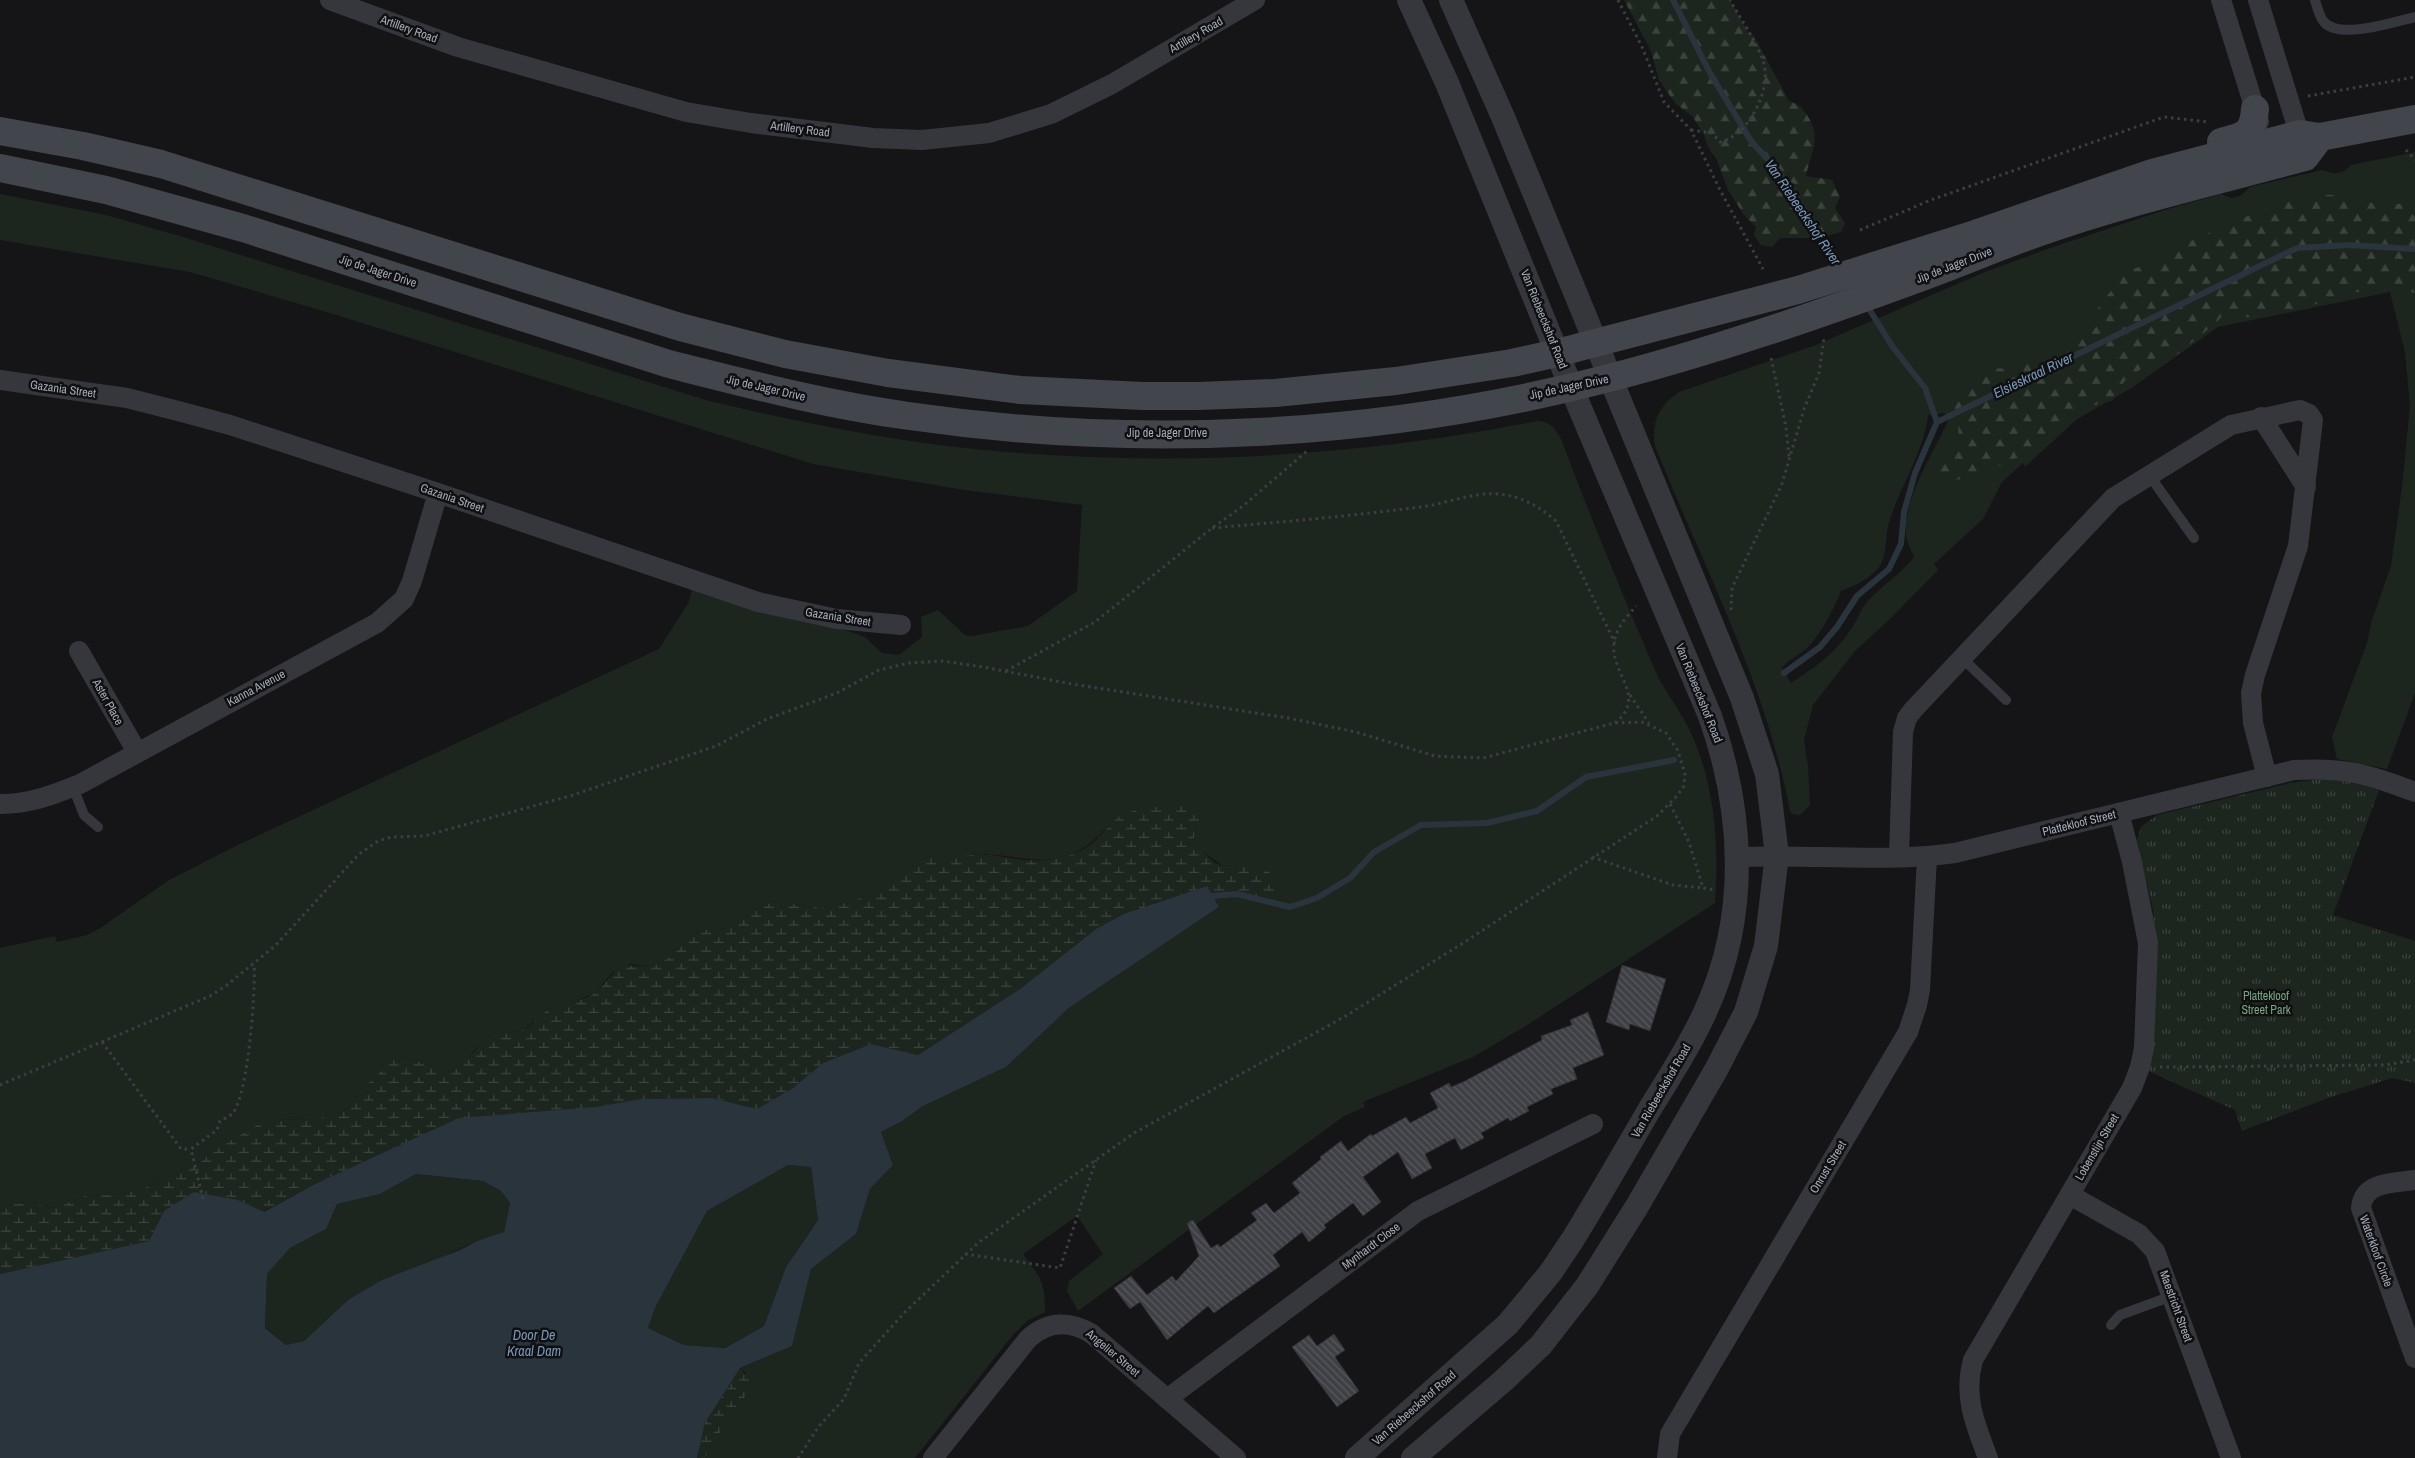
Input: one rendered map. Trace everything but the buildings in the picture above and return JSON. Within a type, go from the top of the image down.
[{"type":"main road","points":[[1974,234],[2024,204],[2123,170],[2242,136],[2254,124],[2255,109]]},
{"type":"main road","name":"Jip de Jager Drive","points":[[0,131],[83,146],[170,167],[697,332],[836,364],[944,382],[1064,393],[1143,396],[1245,394],[1406,380],[1512,363],[1798,290],[1916,266],[2040,232],[2124,206],[2267,155],[2308,143],[2415,119]]},
{"type":"main road","name":"Jip de Jager Drive","points":[[0,168],[106,190],[234,226],[669,364],[780,391],[910,416],[1047,430],[1142,434],[1224,433],[1382,420],[1479,406],[1611,378],[1710,350],[1820,326],[1916,266],[1974,234],[2152,174],[2267,155]]},
{"type":"street","name":"Artillery Road","points":[[330,0],[458,47],[686,112],[751,123],[873,138],[922,140],[989,133],[1052,114],[1112,84],[1228,7],[1255,0]]},
{"type":"street","name":"Van Riebeeckshof Road","points":[[1357,1458],[1508,1324],[1551,1272],[1573,1239],[1706,1011],[1724,959],[1733,922],[1737,894],[1734,810],[1718,738],[1450,92],[1409,0]]},
{"type":"street","points":[[1413,1458],[1541,1346],[1588,1286],[1612,1248],[1716,1070],[1746,1012],[1766,946],[1778,855],[1770,792],[1761,750],[1732,671],[1483,69],[1451,0]]},
{"type":"street","points":[[2220,0],[2255,109],[2267,155]]},
{"type":"street","points":[[2258,0],[2308,143]]},
{"type":"street","name":"Gazania Street","points":[[0,380],[126,398],[230,425],[758,602],[837,619],[901,625]]},
{"type":"street","points":[[1899,856],[1904,726],[1913,710],[2105,505],[2221,430],[2242,421],[2294,410],[2307,412],[2311,417],[2306,487],[2298,546],[2254,675],[2251,692],[2254,723],[2267,777]]},
{"type":"street","points":[[2261,416],[2306,487]]},
{"type":"street","name":"Kanna Avenue","points":[[0,804],[25,803],[56,795],[73,787],[377,622],[392,612],[404,600],[412,580],[438,494]]},
{"type":"street","name":"Aster Place","points":[[80,651],[137,752]]},
{"type":"street","name":"Plattekloof Street","points":[[1737,857],[1778,855],[1927,857],[1985,846],[2294,770],[2331,769],[2357,772],[2415,792]]},
{"type":"street","name":"Lobenstijn Street","points":[[1988,1458],[1970,1406],[1969,1375],[1973,1360],[2132,1088],[2140,1067],[2144,1048],[2148,943],[2132,862],[2119,814]]},
{"type":"street","name":"Onrust Street","points":[[1667,1458],[1670,1434],[1908,1032],[1918,1005],[1920,990],[1927,857]]},
{"type":"street","name":"Mynhardt Close","points":[[1167,1399],[1414,1214],[1593,1124]]},
{"type":"street","name":"Waterkloof Circle","points":[[2415,1180],[2371,1188],[2363,1195],[2361,1208],[2415,1358]]},
{"type":"street","name":"Maestricht Street","points":[[2070,1195],[2146,1239],[2155,1251],[2231,1458]]},
{"type":"street","name":"Angelier Street","points":[[933,1458],[1028,1339],[1035,1333],[1053,1325],[1074,1325],[1084,1328],[1236,1458]]},
{"type":"lane","points":[[2315,0],[2324,23],[2335,30],[2359,29],[2415,17]]},
{"type":"lane","points":[[2149,475],[2194,538]]},
{"type":"lane","points":[[1962,658],[2006,700]]},
{"type":"lane","points":[[73,787],[84,815],[98,827]]},
{"type":"lane","points":[[2111,1325],[2120,1316],[2172,1296]]},
{"type":"path","points":[[1618,0],[1642,47],[1664,102],[1691,130],[1720,190],[1763,269]]},
{"type":"path","points":[[1691,130],[1712,134],[1720,142],[1728,140],[1753,117],[1764,87],[1764,63],[1730,0]]},
{"type":"path","points":[[2308,96],[2415,77]]},
{"type":"path","points":[[1860,230],[1931,200],[2164,117],[2202,123],[2217,121]]},
{"type":"path","points":[[2406,150],[2415,160]]},
{"type":"path","points":[[1731,619],[1732,588],[1782,484],[1804,410],[1818,373],[1820,326]]},
{"type":"path","points":[[1771,358],[1786,427],[1789,460]]},
{"type":"path","points":[[1006,671],[1095,622],[1212,528],[1243,506],[1308,451]]},
{"type":"path","points":[[1212,528],[1338,517],[1429,506],[1472,496],[1498,494],[1518,498],[1539,507],[1556,521],[1615,643]]},
{"type":"path","points":[[1636,606],[1620,628],[1615,643],[1615,659],[1630,694],[1650,724]]},
{"type":"path","points":[[0,1085],[210,996],[228,985],[254,964],[314,905],[359,854],[378,841],[391,837],[424,836],[570,796],[707,750],[767,719],[837,693],[879,670],[909,663],[943,661],[1288,718],[1356,732],[1435,756],[1483,758],[1614,723],[1642,722],[1650,724],[1666,733],[1678,751],[1683,763],[1685,774],[1684,786],[1670,804],[1657,816],[1460,945],[1344,1017],[1134,1133],[965,1254],[904,1313],[859,1363],[844,1399],[819,1426],[798,1458]]},
{"type":"path","points":[[1614,723],[1626,711],[1630,694]]},
{"type":"path","points":[[1670,804],[1685,832],[1703,888]]},
{"type":"path","points":[[1592,857],[1673,885],[1720,891]]},
{"type":"path","points":[[102,1042],[181,1148],[191,1149],[217,1130],[220,1121],[232,1113],[242,1094],[256,985],[254,964]]},
{"type":"path","points":[[2140,1067],[2385,1065],[2415,1060]]},
{"type":"path","points":[[191,1149],[203,1199]]},
{"type":"path","points":[[965,1254],[1060,1268],[1096,1160]]},
{"type":"green space","points":[[1624,0],[1730,0],[1748,32],[1754,36],[1789,101],[1801,108],[1811,123],[1815,138],[1806,176],[1832,180],[1840,197],[1835,208],[1845,223],[1841,232],[1819,238],[1780,238],[1772,247],[1761,245],[1754,235],[1756,227],[1744,215],[1728,190],[1716,158],[1708,147],[1704,135],[1693,117],[1675,103],[1659,80],[1651,51]]},
{"type":"green space","points":[[2415,152],[2415,693],[2387,769],[2337,759],[2332,737],[2367,643],[2372,620],[2391,566],[2402,487],[2410,406],[2405,352],[2390,292],[2218,327],[2133,387],[2076,420],[2025,467],[2023,463],[2002,482],[1983,519],[1934,564],[1938,570],[1890,619],[1855,651],[1813,705],[1804,740],[1808,766],[1810,805],[1800,815],[1792,814],[1766,717],[1749,671],[1732,626],[1655,446],[1654,429],[1658,415],[1666,403],[1679,392],[1816,345],[1985,272],[2053,247],[2168,209],[2221,194],[2231,198],[2242,195],[2250,187],[2322,170],[2334,173],[2341,172],[2351,165]],"holes":[[[1944,413],[1949,419],[1914,491],[1909,506],[1906,535],[1914,557],[1867,602],[1839,645],[1816,666],[1791,683],[1782,668],[1806,649],[1819,634],[1841,591],[1865,580],[1880,566],[1883,560],[1892,512],[1916,457],[1926,429],[1928,415]]]},
{"type":"green space","points":[[0,194],[106,215],[183,237],[709,401],[807,423],[907,441],[1045,455],[1115,458],[1186,458],[1257,456],[1327,451],[1398,444],[1538,421],[1549,424],[1561,439],[1606,555],[1655,670],[1685,721],[1698,749],[1705,770],[1713,814],[1716,858],[1715,903],[1524,1027],[1473,1057],[1363,1102],[1365,1107],[1344,1116],[1078,1311],[1067,1291],[1069,1281],[1103,1254],[1077,1216],[1023,1254],[1041,1281],[1045,1312],[1027,1321],[1012,1336],[915,1458],[705,1458],[746,1373],[740,1368],[792,1346],[811,1269],[856,1234],[870,1189],[893,1165],[881,1132],[902,1121],[923,1106],[1006,1067],[1070,1007],[1219,907],[1212,896],[1237,894],[1269,902],[1240,864],[1223,866],[1196,845],[1194,837],[1200,821],[1108,826],[1087,845],[1067,856],[1048,860],[990,855],[969,856],[948,862],[932,856],[917,862],[883,887],[853,901],[821,908],[787,903],[770,903],[727,928],[702,930],[694,934],[670,957],[656,965],[648,967],[631,964],[612,973],[596,992],[574,1002],[550,1009],[523,1030],[490,1036],[474,1050],[465,1065],[450,1071],[402,1057],[364,1087],[348,1108],[341,1112],[317,1119],[275,1120],[215,1150],[196,1165],[143,1189],[119,1194],[85,1196],[54,1208],[30,1203],[13,1204],[0,1211],[0,948],[55,936],[57,942],[87,935],[99,929],[169,880],[240,844],[659,649],[689,602],[692,590],[760,612],[848,631],[865,637],[882,653],[899,655],[922,637],[921,617],[938,610],[965,635],[972,636],[1028,626],[1077,591],[1082,505],[958,489],[813,464],[330,313],[190,272],[0,240]]},
{"type":"green space","points":[[2318,194],[2345,196],[2380,205],[2415,203],[2415,293],[2393,288],[2373,293],[2344,291],[2329,301],[2259,318],[2223,315],[2174,357],[2141,369],[2126,379],[2112,401],[2086,407],[2064,421],[2031,453],[2006,462],[1982,476],[1955,480],[1939,473],[1938,455],[1955,448],[1959,440],[1958,422],[1949,419],[1944,412],[1945,403],[1976,383],[1988,370],[1996,368],[2015,370],[2062,350],[2088,326],[2101,303],[2124,275],[2131,270],[2172,254],[2186,243],[2266,208]]},
{"type":"green space","name":"Plattekloof Street Park","points":[[2321,779],[2350,782],[2379,790],[2333,915],[2415,941],[2415,1083],[2392,1078],[2328,1098],[2242,1131],[2235,1110],[2148,1071],[2156,942],[2153,910],[2137,840],[2141,827],[2157,815],[2291,783]]},
{"type":"green space","points":[[1196,804],[1200,821],[1194,837],[1196,845],[1215,863],[1223,866],[1240,864],[1265,868],[1271,874],[1276,899],[1269,902],[1237,894],[1212,896],[1206,886],[1096,929],[1020,989],[918,1055],[871,1044],[823,1063],[793,1088],[757,1109],[712,1098],[641,1099],[595,1107],[374,1158],[315,1184],[263,1212],[238,1200],[164,1211],[149,1241],[0,1274],[0,1211],[13,1204],[30,1203],[54,1208],[85,1196],[119,1194],[143,1189],[196,1165],[215,1150],[259,1124],[275,1120],[317,1119],[341,1112],[348,1108],[364,1087],[395,1059],[402,1057],[450,1071],[456,1069],[489,1037],[523,1030],[550,1009],[591,995],[623,965],[648,967],[656,965],[670,957],[694,934],[702,930],[727,928],[762,906],[770,903],[787,903],[821,908],[853,901],[883,887],[917,862],[932,856],[948,861],[975,855],[1026,860],[1060,858],[1078,852],[1088,846],[1120,816],[1137,810]]},
{"type":"green space","points":[[788,1165],[811,1167],[818,1220],[786,1267],[764,1326],[725,1348],[684,1345],[648,1328],[655,1308],[707,1211]]},
{"type":"green space","points":[[416,1174],[483,1181],[501,1191],[510,1203],[504,1232],[477,1241],[348,1300],[304,1341],[286,1345],[265,1327],[267,1274],[290,1248],[326,1229],[337,1204],[380,1194]]},
{"type":"green space","points":[[740,1368],[750,1381],[750,1389],[712,1444],[705,1458],[697,1458],[705,1423]]},
{"type":"water","name":"Door De Kraal Dam","points":[[1207,886],[1219,907],[1070,1007],[1006,1067],[923,1106],[902,1121],[881,1132],[893,1165],[870,1189],[856,1234],[811,1269],[792,1346],[740,1368],[705,1423],[697,1458],[0,1458],[0,1274],[149,1241],[164,1211],[194,1192],[238,1200],[264,1212],[315,1184],[459,1118],[595,1107],[641,1099],[712,1098],[757,1109],[793,1088],[823,1063],[871,1044],[918,1055],[1020,989],[1096,929],[1124,914]],"holes":[[[788,1165],[811,1167],[818,1220],[786,1267],[764,1326],[725,1348],[684,1345],[648,1328],[655,1308],[707,1211]],[[416,1174],[483,1181],[501,1191],[510,1203],[504,1232],[477,1241],[460,1250],[382,1280],[348,1300],[304,1341],[286,1345],[265,1328],[267,1274],[290,1248],[326,1229],[337,1204],[380,1194]]]},
{"type":"waterway","name":"Van Riebeeckshof River","points":[[1673,0],[1710,73],[1751,141],[1778,171],[1843,268]]},
{"type":"waterway","name":"Elsieskraal River","points":[[1784,673],[1820,647],[1837,627],[1857,596],[1889,569],[1901,544],[1904,512],[1915,473],[1937,422],[2297,248],[2349,245],[2415,249]]},
{"type":"waterway","name":"Van Riebeeckshof River","points":[[1866,304],[1892,346],[1925,388],[1937,422]]},
{"type":"waterway","name":"Elsieskraal River","points":[[1212,896],[1237,894],[1290,907],[1317,898],[1350,878],[1374,852],[1421,825],[1487,823],[1537,811],[1586,777],[1674,760]]}]
